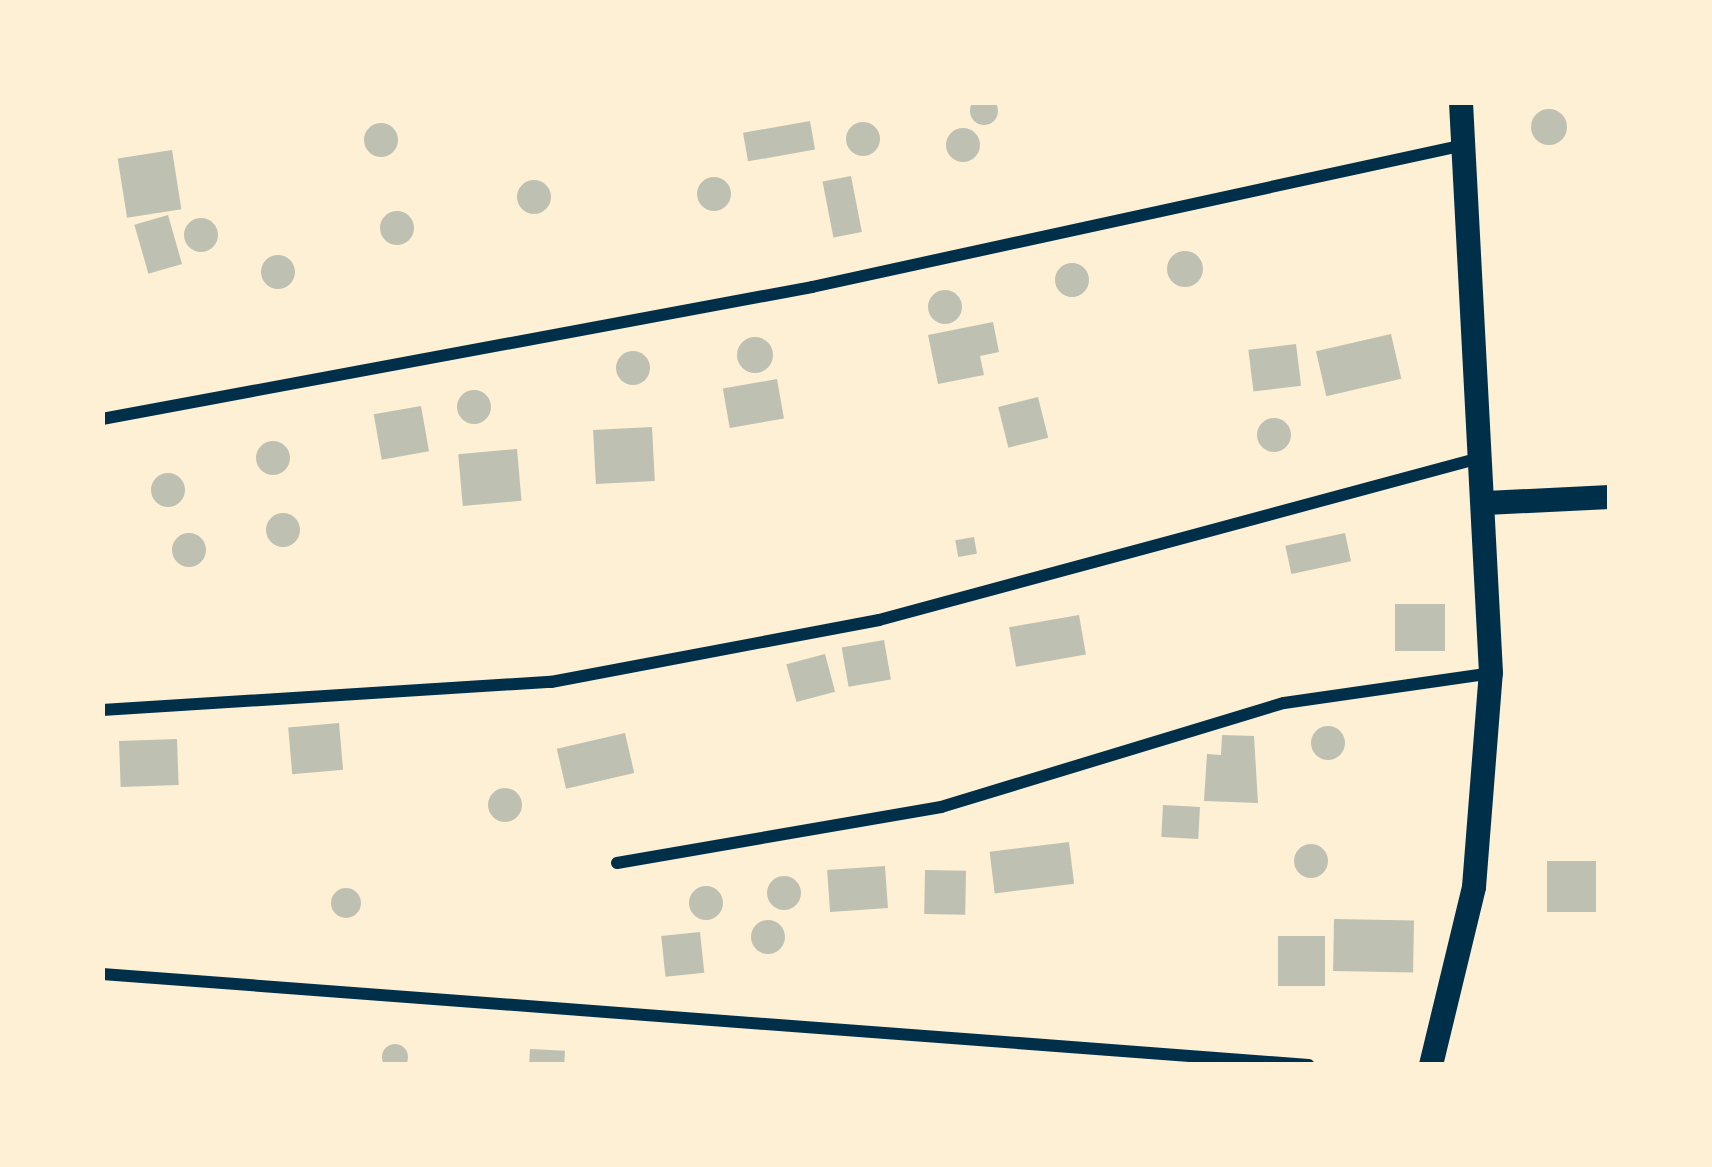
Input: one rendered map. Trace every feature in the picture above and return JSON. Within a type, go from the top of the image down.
[{"type":"main road","points":[[1430,1065],[1474,887],[1490,673],[1484,457],[1461,102]]},
{"type":"main road","points":[[1486,503],[1610,497]]},
{"type":"street","points":[[102,418],[812,287],[1464,145]]},
{"type":"street","points":[[102,710],[574,678],[879,620],[1484,457]]},
{"type":"street","points":[[617,863],[941,807],[1284,704],[1490,673]]},
{"type":"street","points":[[102,974],[1309,1065]]},
{"type":"building","points":[[984,97],[994,101],[998,111],[994,121],[984,125],[974,121],[970,111],[974,101]]},
{"type":"building","points":[[1549,109],[1562,114],[1567,127],[1562,140],[1549,145],[1536,140],[1531,127],[1536,114]]},
{"type":"building","points":[[810,121],[815,150],[748,161],[743,133]]},
{"type":"building","points":[[863,122],[875,127],[880,139],[875,151],[863,156],[851,151],[846,139],[851,127]]},
{"type":"building","points":[[381,123],[393,128],[398,140],[393,152],[381,157],[369,152],[364,140],[369,128]]},
{"type":"building","points":[[963,128],[975,133],[980,145],[975,157],[963,162],[951,157],[946,145],[951,133]]},
{"type":"building","points":[[172,150],[181,209],[127,218],[118,159]]},
{"type":"building","points":[[851,176],[862,232],[833,237],[823,182]]},
{"type":"building","points":[[714,177],[726,182],[731,194],[726,206],[714,211],[702,206],[697,194],[702,182]]},
{"type":"building","points":[[534,180],[546,185],[551,197],[546,209],[534,214],[522,209],[517,197],[522,185]]},
{"type":"building","points":[[397,211],[409,216],[414,228],[409,240],[397,245],[385,240],[380,228],[385,216]]},
{"type":"building","points":[[168,215],[182,264],[148,274],[134,225]]},
{"type":"building","points":[[201,218],[213,223],[218,235],[213,247],[201,252],[189,247],[184,235],[189,223]]},
{"type":"building","points":[[1185,251],[1198,256],[1203,269],[1198,282],[1185,287],[1172,282],[1167,269],[1172,256]]},
{"type":"building","points":[[278,255],[290,260],[295,272],[290,284],[278,289],[266,284],[261,272],[266,260]]},
{"type":"building","points":[[1072,263],[1084,268],[1089,280],[1084,292],[1072,297],[1060,292],[1055,280],[1060,268]]},
{"type":"building","points":[[945,290],[957,295],[962,307],[957,319],[945,324],[933,319],[928,307],[933,295]]},
{"type":"building","points":[[993,322],[999,352],[980,356],[984,375],[938,384],[928,335]]},
{"type":"building","points":[[1391,334],[1401,379],[1326,396],[1316,351]]},
{"type":"building","points":[[755,337],[767,343],[773,355],[767,367],[755,373],[743,367],[737,355],[743,343]]},
{"type":"building","points":[[1296,344],[1301,386],[1253,392],[1248,350]]},
{"type":"building","points":[[633,351],[645,356],[650,368],[645,380],[633,385],[621,380],[616,368],[621,356]]},
{"type":"building","points":[[777,379],[784,418],[730,428],[723,389]]},
{"type":"building","points":[[474,390],[486,395],[491,407],[486,419],[474,424],[462,419],[457,407],[462,395]]},
{"type":"building","points":[[1038,397],[1048,438],[1008,448],[998,407]]},
{"type":"building","points":[[421,406],[429,451],[382,460],[374,414]]},
{"type":"building","points":[[1274,418],[1286,423],[1291,435],[1286,447],[1274,452],[1262,447],[1257,435],[1262,423]]},
{"type":"building","points":[[652,427],[655,481],[596,484],[593,430]]},
{"type":"building","points":[[273,441],[285,446],[290,458],[285,470],[273,475],[261,470],[256,458],[261,446]]},
{"type":"building","points":[[517,449],[522,501],[463,506],[458,454]]},
{"type":"building","points":[[168,473],[180,478],[185,490],[180,502],[168,507],[156,502],[151,490],[156,478]]},
{"type":"building","points":[[283,513],[295,518],[300,530],[295,542],[283,547],[271,542],[266,530],[271,518]]},
{"type":"building","points":[[189,533],[201,538],[206,550],[201,562],[189,567],[177,562],[172,550],[177,538]]},
{"type":"building","points":[[1345,533],[1351,561],[1291,574],[1285,546]]},
{"type":"building","points":[[974,537],[977,554],[958,557],[955,540]]},
{"type":"building","points":[[1395,604],[1445,604],[1445,651],[1395,651]]},
{"type":"building","points":[[1079,615],[1086,654],[1016,667],[1009,627]]},
{"type":"building","points":[[884,640],[891,679],[849,687],[842,647]]},
{"type":"building","points":[[825,654],[835,692],[796,702],[786,664]]},
{"type":"building","points":[[339,723],[343,770],[292,774],[288,727]]},
{"type":"building","points":[[1328,726],[1340,731],[1345,743],[1340,755],[1328,760],[1316,755],[1311,743],[1316,731]]},
{"type":"building","points":[[625,733],[634,773],[566,789],[557,749]]},
{"type":"building","points":[[1222,735],[1254,736],[1258,803],[1204,801],[1207,754],[1221,755]]},
{"type":"building","points":[[177,739],[179,785],[121,787],[119,741]]},
{"type":"building","points":[[505,788],[517,793],[522,805],[517,817],[505,822],[493,817],[488,805],[493,793]]},
{"type":"building","points":[[1163,805],[1200,807],[1198,839],[1161,837]]},
{"type":"building","points":[[1069,842],[1074,884],[995,893],[990,852]]},
{"type":"building","points":[[1311,844],[1323,849],[1328,861],[1323,873],[1311,878],[1299,873],[1294,861],[1299,849]]},
{"type":"building","points":[[1547,861],[1596,861],[1596,912],[1547,912]]},
{"type":"building","points":[[885,866],[888,908],[830,912],[827,870]]},
{"type":"building","points":[[925,870],[966,871],[965,915],[924,914]]},
{"type":"building","points":[[784,876],[796,881],[801,893],[796,905],[784,910],[772,905],[767,893],[772,881]]},
{"type":"building","points":[[706,886],[718,891],[723,903],[718,915],[706,920],[694,915],[689,903],[694,891]]},
{"type":"building","points":[[346,888],[357,892],[361,903],[357,914],[346,918],[335,914],[331,903],[335,892]]},
{"type":"building","points":[[1334,919],[1414,920],[1413,972],[1333,971]]},
{"type":"building","points":[[768,920],[780,925],[785,937],[780,949],[768,954],[756,949],[751,937],[756,925]]},
{"type":"building","points":[[700,932],[704,973],[665,977],[661,936]]},
{"type":"building","points":[[1278,936],[1325,936],[1325,986],[1278,986]]},
{"type":"building","points":[[395,1044],[408,1057],[395,1070],[382,1057]]},
{"type":"building","points":[[530,1049],[565,1051],[564,1065],[529,1065]]}]
